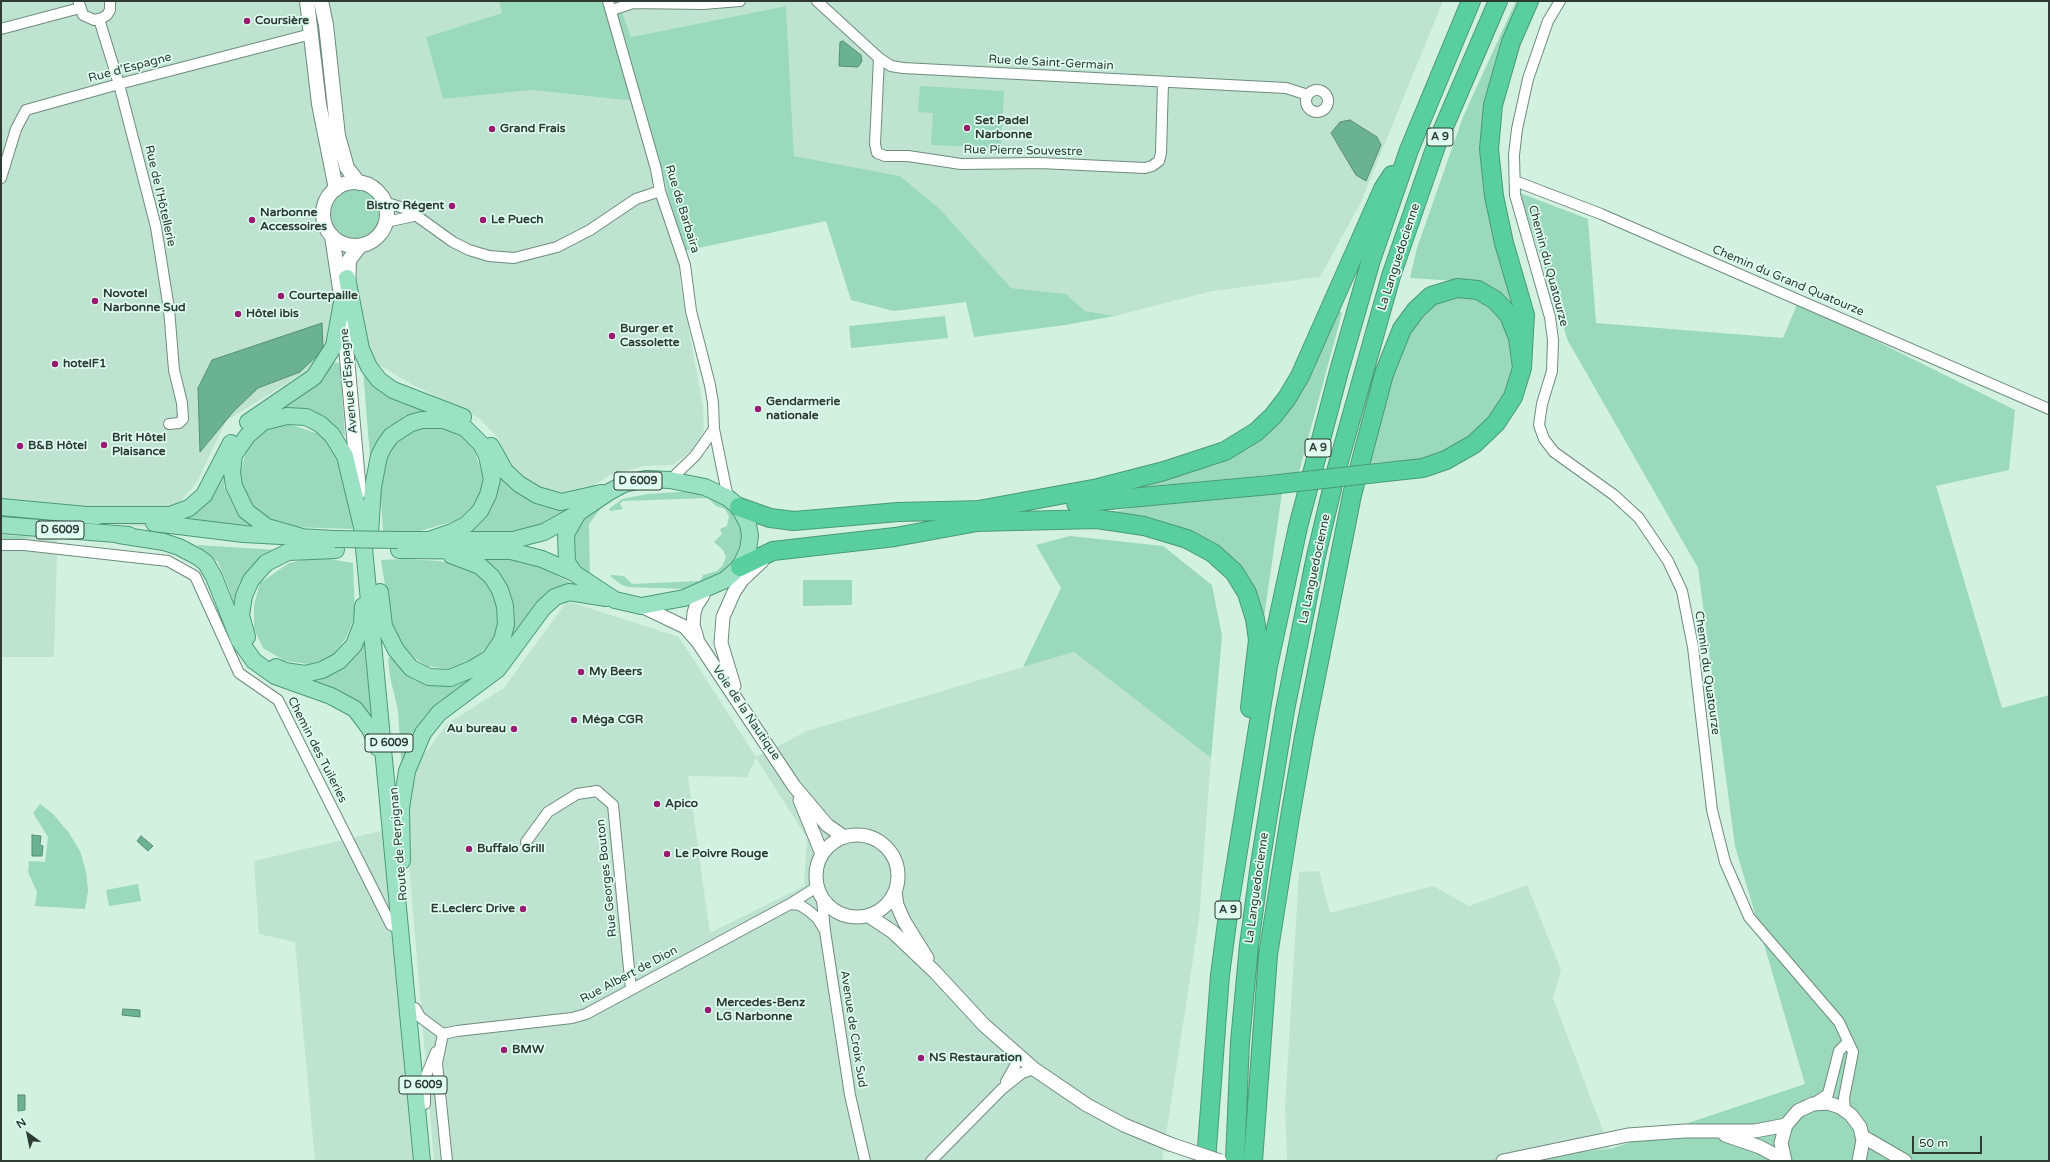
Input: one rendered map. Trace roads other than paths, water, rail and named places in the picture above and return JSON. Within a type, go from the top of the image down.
[{"type":"highway","name":"La Languedocienne","points":[[1206,1161],[1220,975],[1252,752],[1270,659],[1313,466],[1371,260],[1409,150],[1471,1]]},
{"type":"highway","name":"La Languedocienne","points":[[1235,1161],[1240,1042],[1259,872],[1276,757],[1316,556],[1337,468],[1391,276],[1437,143],[1498,1]]},
{"type":"highway","points":[[974,517],[1093,501],[1270,485],[1423,468],[1446,460],[1474,444],[1496,423],[1513,397],[1522,368],[1525,315],[1504,243],[1494,196],[1489,149],[1493,105],[1511,42],[1529,1]]},
{"type":"highway","points":[[740,567],[773,552],[895,537],[1171,470],[1225,451],[1256,432],[1273,416],[1287,398],[1300,376],[1383,189],[1409,150]]},
{"type":"highway","points":[[1253,1161],[1268,955],[1291,810],[1352,495],[1384,374],[1402,329],[1416,310],[1431,296],[1457,288],[1478,290],[1495,300],[1510,315],[1518,338],[1522,368]]},
{"type":"highway","points":[[734,502],[770,518],[794,521],[898,512],[974,517],[1097,519],[1144,526],[1188,539],[1213,553],[1234,572],[1247,593],[1256,619],[1258,640],[1249,704],[1252,752]]},
{"type":"main road","points":[[307,1],[319,104],[336,189]]},
{"type":"main road","points":[[321,1],[326,25],[338,136],[347,168],[359,183]]},
{"type":"main road","points":[[359,183],[372,187],[379,193],[384,202],[387,215],[382,231],[374,240],[360,246],[345,244],[332,236],[325,225],[324,207],[330,195],[336,189],[345,184],[359,183]]},
{"type":"main road","name":"Avenue d'Espagne","points":[[332,236],[342,302],[366,527]]},
{"type":"main road","name":"Avenue d'Espagne","points":[[360,246],[349,260],[347,278],[366,527]]},
{"type":"main road","points":[[347,278],[361,349],[369,367],[379,380],[393,390],[459,414],[475,425],[486,437],[505,472],[519,484],[537,495],[561,502],[609,492]]},
{"type":"main road","points":[[88,515],[129,517],[170,515],[189,508],[204,495],[234,438],[250,419],[297,391],[314,377],[334,346],[342,302]]},
{"type":"main road","points":[[302,537],[267,527],[246,511],[234,486],[232,472],[234,455],[247,436],[263,422],[287,416],[306,417],[320,424],[332,434],[345,456],[366,527]]},
{"type":"main road","name":"D 6009","points":[[366,527],[379,456],[391,436],[411,423],[422,420],[444,420],[465,428],[481,444],[487,456],[492,479],[488,495],[480,512],[466,525],[452,532],[426,541]]},
{"type":"main road","name":"D 6009","points":[[1,526],[119,535],[176,536],[336,545],[399,545],[426,541],[513,540],[544,532],[578,513],[609,492],[624,484],[646,479],[670,480],[705,487],[734,502]]},
{"type":"main road","points":[[734,502],[748,524],[750,536],[748,550],[740,567]]},
{"type":"main road","name":"D 6009","points":[[1,507],[88,515],[244,534],[302,537],[336,545]]},
{"type":"main road","points":[[574,573],[567,562],[566,534],[578,513]]},
{"type":"main road","name":"Route de Perpignan","points":[[366,527],[430,1161]]},
{"type":"main road","name":"D 6009","points":[[119,535],[164,542],[179,546],[206,563],[214,577],[239,640],[254,661],[275,676],[344,702],[355,709],[363,717],[378,746],[387,797]]},
{"type":"main road","points":[[336,545],[288,552],[266,563],[251,580],[244,596],[241,615],[245,634],[255,651],[270,664],[285,671],[305,674],[322,670],[339,661],[354,645],[362,624],[369,558]]},
{"type":"main road","name":"D 6009","points":[[399,545],[438,551],[511,551],[542,559],[574,573],[615,600],[641,606],[684,598],[705,590],[725,580],[740,567]]},
{"type":"main road","points":[[369,558],[380,593],[384,626],[396,650],[411,668],[429,677],[450,678],[472,669],[490,658],[502,640],[506,624],[505,606],[500,590],[492,577],[480,566],[438,551]]},
{"type":"main road","name":"Route de Perpignan","points":[[369,558],[387,797],[422,1161]]},
{"type":"main road","points":[[403,892],[401,808],[407,772],[423,732],[439,713],[498,669],[542,608],[555,597],[569,592],[588,594],[615,600]]},
{"type":"street","points":[[1,29],[80,4],[84,15],[88,19],[99,19],[107,15],[110,10],[110,1]]},
{"type":"street","points":[[610,6],[633,3],[703,4],[740,1]]},
{"type":"street","name":"Rue de Saint-Germain","points":[[818,1],[879,58],[891,66],[904,68],[1286,88],[1308,95]]},
{"type":"street","name":"Chemin du Quatourze","points":[[1560,1],[1548,21],[1528,79],[1517,129],[1514,155],[1515,195],[1550,317],[1553,340],[1552,371],[1542,404],[1539,425],[1544,439],[1554,452],[1614,495],[1639,518],[1668,561],[1682,591],[1693,647],[1712,810],[1725,862],[1749,917],[1839,1022],[1853,1052],[1844,1098],[1845,1110]]},
{"type":"street","name":"Rue de Barbaira","points":[[610,6],[656,169],[660,191],[685,265],[691,311],[710,385],[713,403],[714,429],[734,502]]},
{"type":"street","points":[[99,19],[119,84]]},
{"type":"street","name":"Rue d'Espagne","points":[[1,178],[16,129],[26,110],[311,34]]},
{"type":"street","name":"Rue Pierre Souvestre","points":[[879,58],[875,144],[877,153],[885,156],[908,156],[961,164],[1040,163],[1144,168],[1152,166],[1159,161],[1161,154],[1163,82]]},
{"type":"street","name":"Rue de l'Hôtellerie","points":[[119,84],[156,227],[168,304],[174,370],[182,403],[184,419],[179,423],[169,424]]},
{"type":"street","name":"Chemin du Grand Quatourze","points":[[1515,181],[1601,214],[2049,409]]},
{"type":"street","points":[[384,202],[407,209],[418,215],[453,242],[469,250],[489,256],[514,258],[557,247],[590,230],[636,199],[660,191]]},
{"type":"street","points":[[386,222],[406,216],[418,215]]},
{"type":"street","points":[[670,480],[695,456],[714,429]]},
{"type":"street","name":"Chemin des Tuileries","points":[[1,545],[24,544],[168,561],[194,576],[239,673],[278,700],[391,925],[399,929]]},
{"type":"street","points":[[743,708],[731,680],[721,643],[723,618],[734,592],[742,580],[773,552]]},
{"type":"street","name":"Voie de la Nautique","points":[[698,642],[693,625],[694,613],[696,606],[702,598],[705,590]]},
{"type":"street","name":"Voie de la Nautique","points":[[641,606],[685,627],[698,642],[794,786],[828,825],[844,837]]},
{"type":"street","name":"Voie de la Nautique","points":[[794,786],[822,854]]},
{"type":"street","name":"Rue Georges Bouton","points":[[526,842],[548,812],[577,794],[597,791],[613,804],[631,989]]},
{"type":"street","points":[[858,835],[871,837],[886,847],[895,860],[898,876],[895,892],[889,903],[869,916],[858,918],[848,917],[832,909],[822,900],[817,887],[816,871],[822,854],[835,841],[844,837],[858,835]]},
{"type":"street","name":"Rue Albert de Dion","points":[[443,1034],[457,1031],[572,1018],[586,1014],[790,904],[817,887]]},
{"type":"street","points":[[895,892],[897,904],[904,921],[935,972]]},
{"type":"street","name":"Avenue de Croix Sud","points":[[822,900],[825,931],[850,1095],[865,1161]]},
{"type":"street","points":[[790,904],[800,905],[810,911],[817,918],[825,931]]},
{"type":"street","points":[[869,916],[893,932],[935,972],[984,1025],[1034,1069],[1087,1105],[1124,1125],[1170,1144],[1220,1161]]},
{"type":"street","points":[[415,1008],[420,1016],[443,1034]]},
{"type":"street","points":[[425,1104],[425,1078],[443,1034]]},
{"type":"street","points":[[443,1034],[437,1063],[447,1161]]},
{"type":"street","points":[[1784,1160],[1781,1143],[1786,1125],[1798,1111],[1813,1104],[1828,1094],[1839,1051],[1848,1042]]},
{"type":"street","points":[[1002,1089],[1015,1066],[1017,1055]]},
{"type":"street","points":[[931,1161],[1002,1089],[1022,1073],[1034,1069]]},
{"type":"street","points":[[1813,1104],[1828,1103],[1845,1110],[1855,1121],[1862,1136],[1861,1157],[1859,1161]]},
{"type":"street","points":[[1503,1161],[1628,1135],[1685,1131],[1755,1131],[1786,1125]]},
{"type":"street","points":[[1716,1132],[1760,1147],[1784,1160]]},
{"type":"street","points":[[1862,1136],[1905,1161]]},
{"type":"place","name":"Coursière","points":[[247,21]]},
{"type":"place","name":"Set Padel Narbonne","points":[[967,128]]},
{"type":"place","name":"Grand Frais","points":[[492,129]]},
{"type":"place","name":"Bistro Régent","points":[[452,206]]},
{"type":"place","name":"Narbonne Accessoires","points":[[252,220]]},
{"type":"place","name":"Le Puech","points":[[483,220]]},
{"type":"place","name":"Courtepaille","points":[[281,296]]},
{"type":"place","name":"Novotel Narbonne Sud","points":[[95,301]]},
{"type":"place","name":"Hôtel ibis","points":[[238,314]]},
{"type":"place","name":"Burger et Cassolette","points":[[612,336]]},
{"type":"place","name":"hotelF1","points":[[55,364]]},
{"type":"place","name":"Gendarmerie nationale","points":[[758,409]]},
{"type":"place","name":"Brit Hôtel Plaisance","points":[[104,445]]},
{"type":"place","name":"B&B Hôtel","points":[[20,446]]},
{"type":"place","name":"My Beers","points":[[581,672]]},
{"type":"place","name":"Méga CGR","points":[[574,720]]},
{"type":"place","name":"Au bureau","points":[[514,729]]},
{"type":"place","name":"Apico","points":[[657,804]]},
{"type":"place","name":"Buffalo Grill","points":[[469,849]]},
{"type":"place","name":"Le Poivre Rouge","points":[[667,854]]},
{"type":"place","name":"E.Leclerc Drive","points":[[523,909]]},
{"type":"place","name":"Mercedes-Benz LG Narbonne","points":[[708,1010]]},
{"type":"place","name":"BMW","points":[[504,1050]]},
{"type":"place","name":"NS Restauration","points":[[921,1058]]}]
